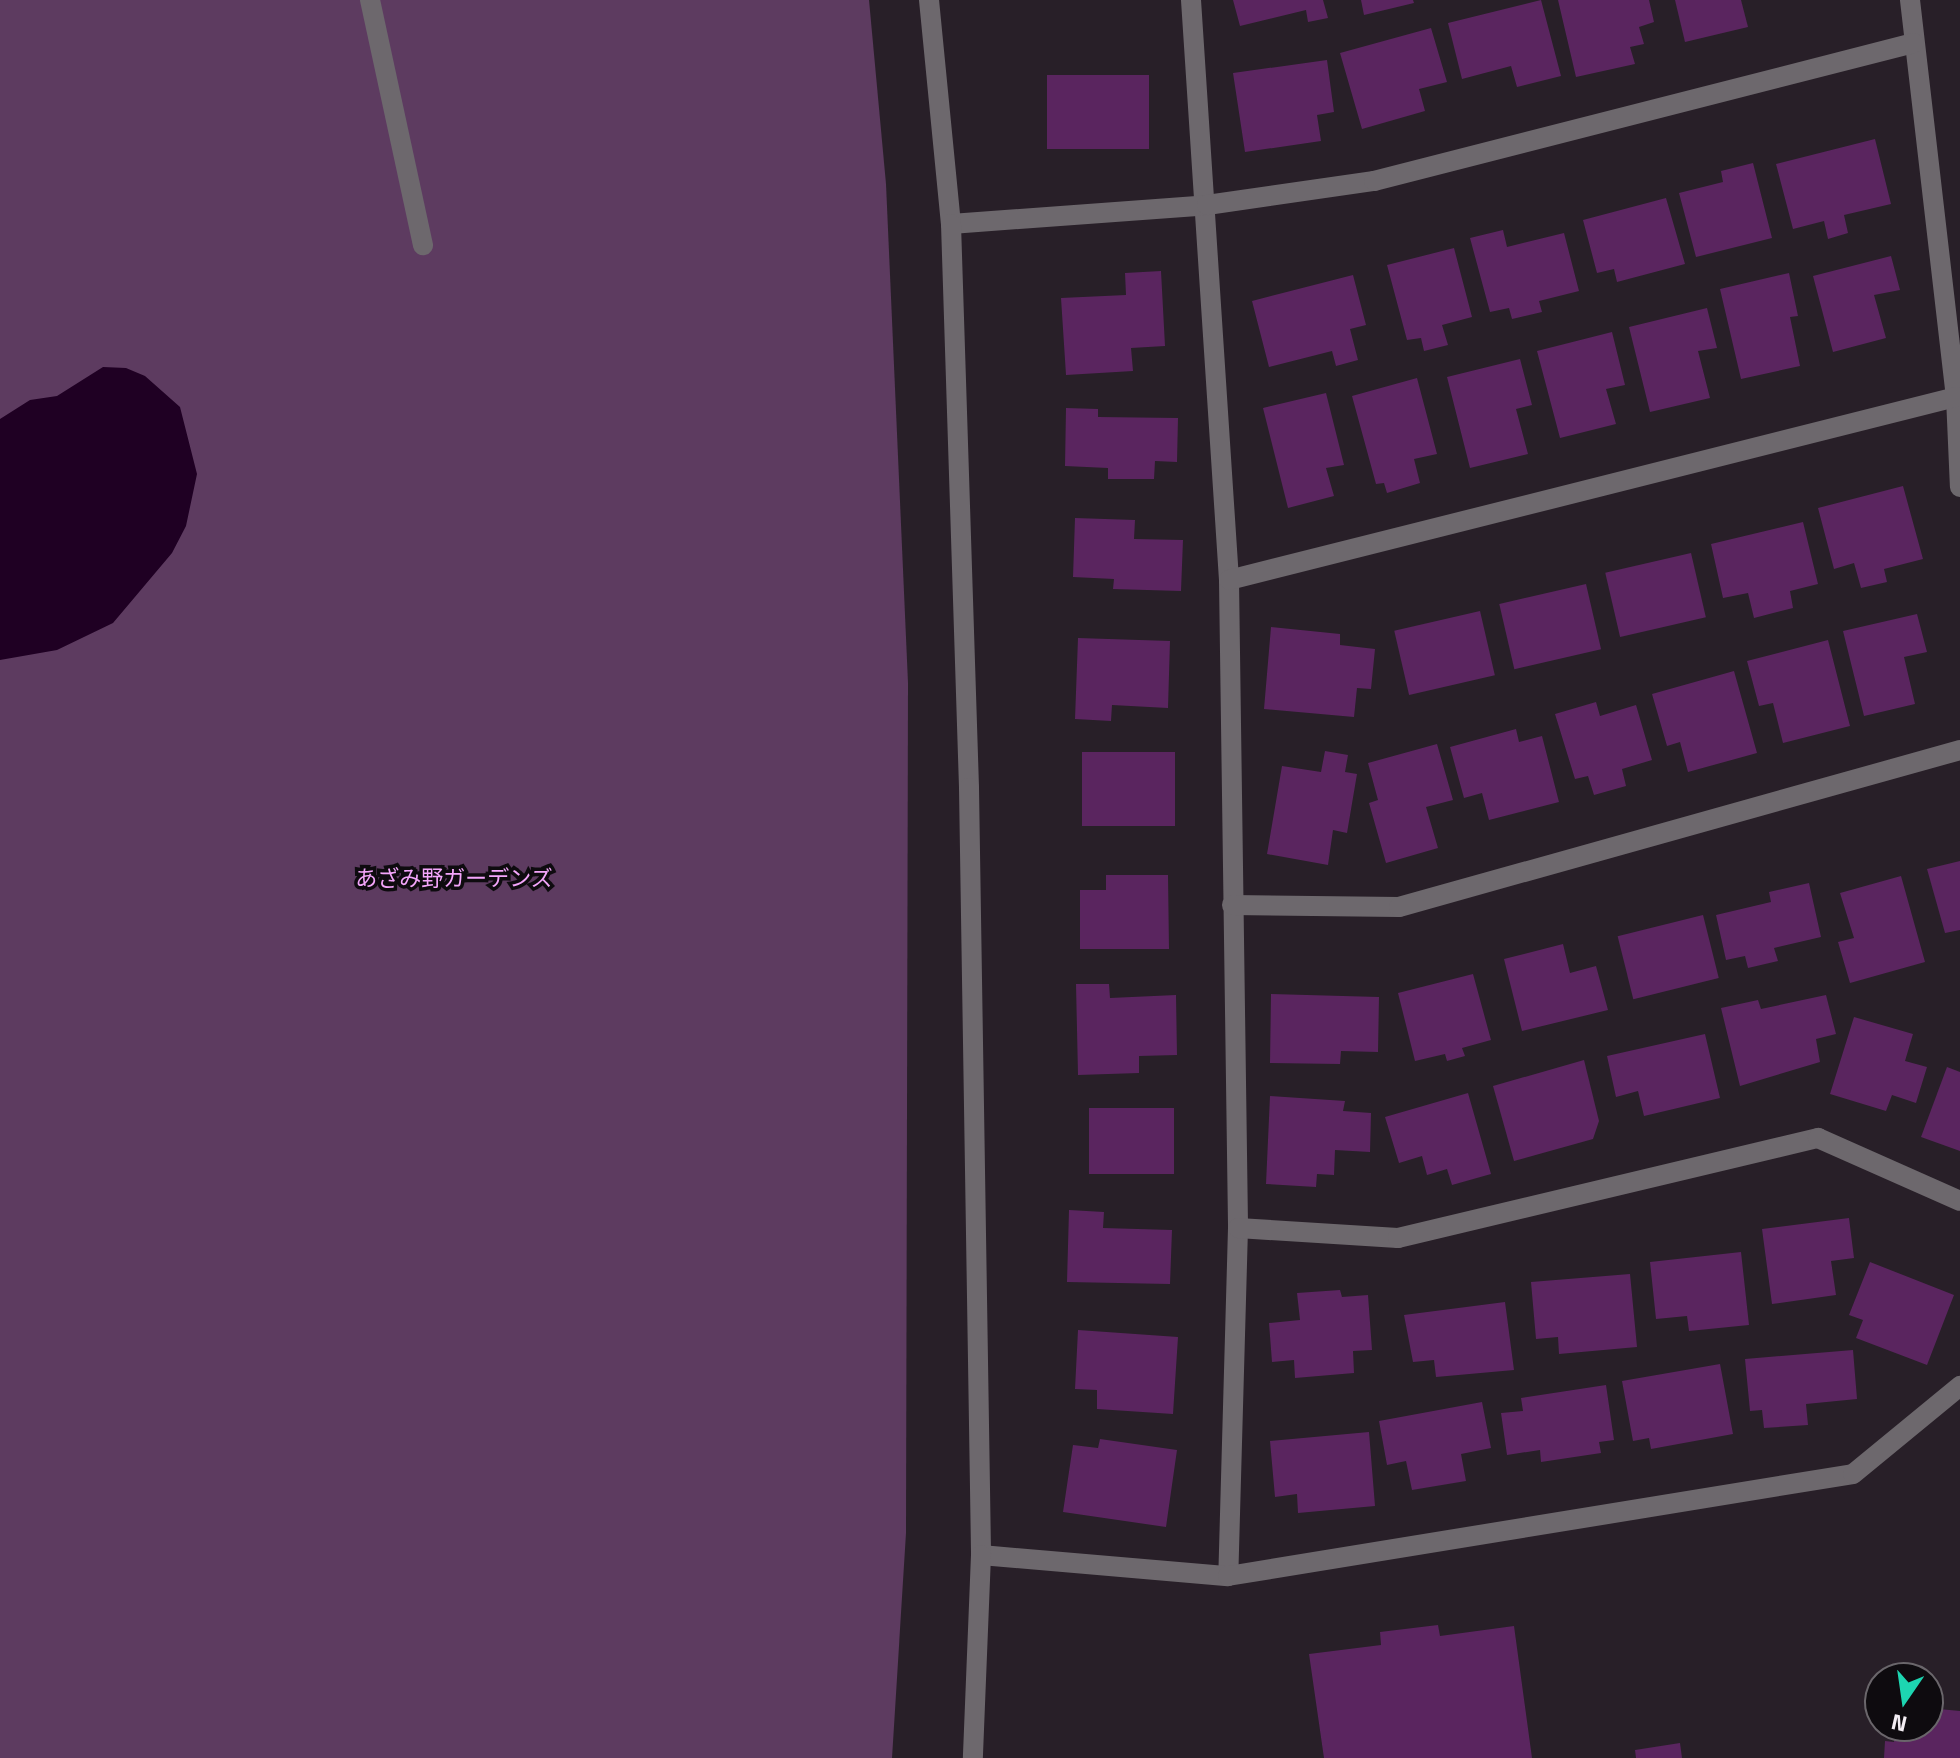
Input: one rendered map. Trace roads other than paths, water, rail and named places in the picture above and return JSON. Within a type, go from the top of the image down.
[{"type":"street","points":[[370,0],[423,245]]},
{"type":"street","points":[[929,0],[951,224],[969,788],[981,1555],[973,1758]]},
{"type":"street","points":[[1191,0],[1207,205],[1229,580],[1238,1228],[1228,1576]]},
{"type":"street","points":[[1910,0],[1956,397],[1960,487]]},
{"type":"street","points":[[951,224],[1207,205],[1374,181],[1914,43]]},
{"type":"street","points":[[1229,580],[1956,397]]},
{"type":"street","points":[[1232,905],[1399,907],[1960,750]]},
{"type":"street","points":[[1238,1228],[1398,1238],[1818,1138],[1960,1201]]},
{"type":"street","points":[[981,1555],[1228,1576],[1853,1474],[1960,1386]]},
{"type":"park label","name":"あざみ野ガーデンズ","points":[[454,879]]}]
